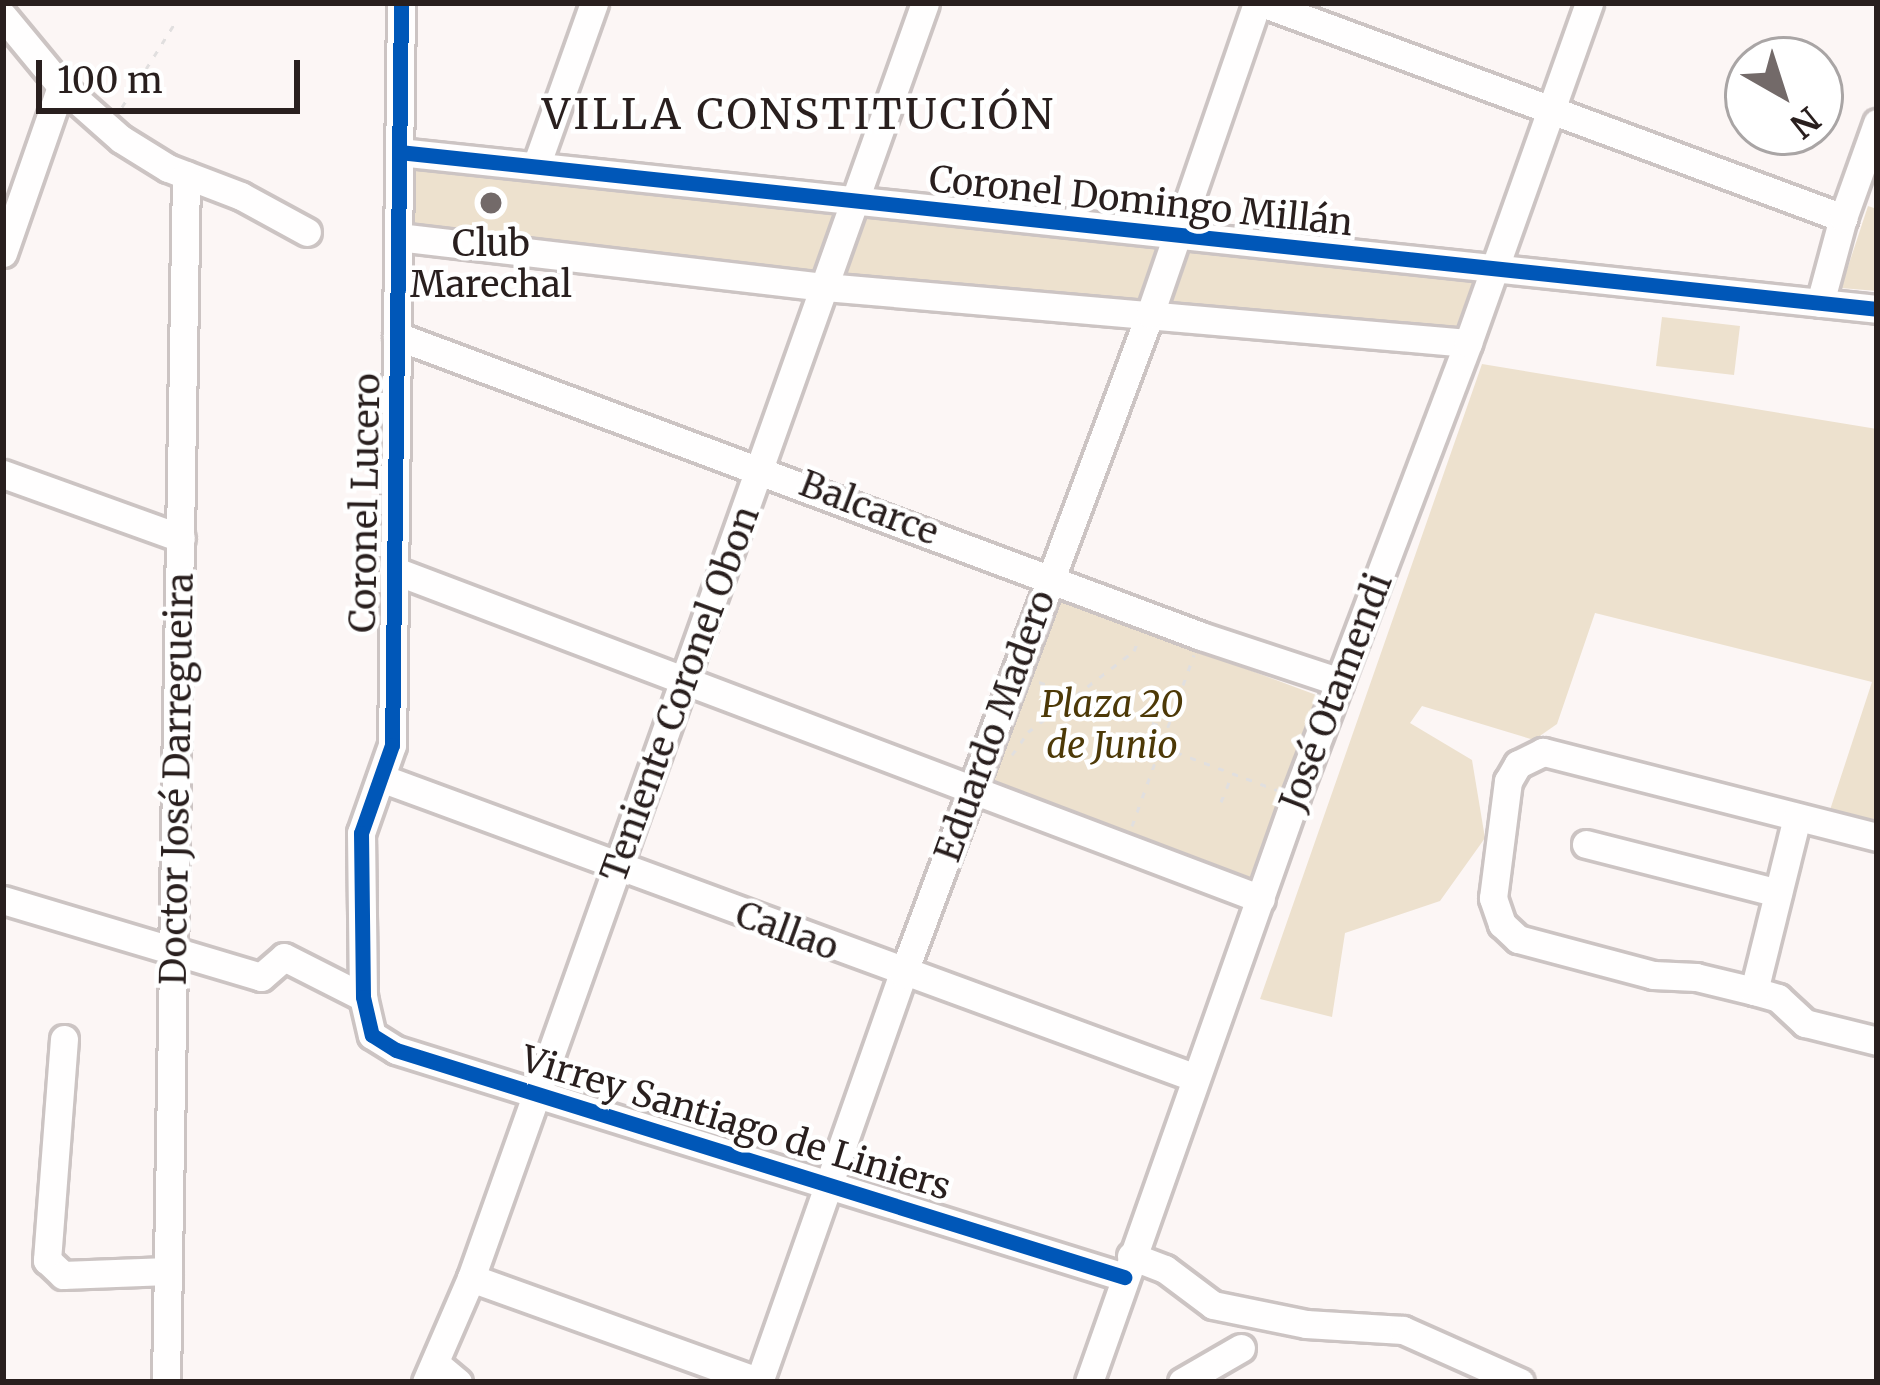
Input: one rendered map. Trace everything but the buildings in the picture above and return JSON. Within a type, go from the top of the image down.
[{"type":"street","name":"Coronel Lucero","points":[[363,997],[362,818],[392,745],[401,3]]},
{"type":"street","points":[[536,166],[594,3]]},
{"type":"street","name":"Teniente Coronel Obon","points":[[430,1373],[471,1278],[538,1093],[925,3]]},
{"type":"street","points":[[1259,3],[1843,218]]},
{"type":"street","name":"Eduardo Madero","points":[[760,1382],[903,974],[1150,314],[1259,3]]},
{"type":"street","name":"José Otamendi","points":[[1089,1382],[1296,796],[1468,343],[1588,3]]},
{"type":"street","points":[[3,16],[61,86],[105,126],[186,176],[241,196],[307,232]]},
{"type":"street","points":[[3,253],[61,86]]},
{"type":"street","points":[[1820,303],[1843,218],[1877,123]]},
{"type":"street","name":"Coronel Domingo Millán","points":[[399,152],[1877,309]]},
{"type":"street","name":"Doctor José Darregueira","points":[[166,1382],[186,176]]},
{"type":"street","points":[[398,237],[825,287],[1468,343]]},
{"type":"street","name":"Balcarce","points":[[397,336],[1201,636],[1340,682]]},
{"type":"street","points":[[3,474],[181,538]]},
{"type":"street","points":[[393,570],[978,783],[1261,898]]},
{"type":"street","points":[[1877,837],[1558,753],[1529,756],[1508,781],[1492,898],[1510,933],[1544,949],[1653,975],[1696,977],[1754,991],[1778,998],[1804,1023],[1877,1041]]},
{"type":"street","name":"Callao","points":[[381,778],[903,974],[1196,1078]]},
{"type":"street","points":[[1754,991],[1796,817]]},
{"type":"street","points":[[1586,844],[1778,893]]},
{"type":"street","points":[[3,900],[261,977],[284,957],[363,997]]},
{"type":"street","name":"Virrey Santiago de Liniers","points":[[363,997],[365,1022],[381,1044],[829,1182],[1128,1267],[1165,1269],[1213,1305],[1306,1324],[1403,1330],[1520,1382]]},
{"type":"street","points":[[64,1039],[47,1260],[63,1275],[168,1270]]},
{"type":"street","points":[[471,1278],[760,1382]]},
{"type":"street","points":[[1182,1382],[1241,1348]]},
{"type":"street","points":[[430,1373],[458,1382]]},
{"type":"path","points":[[105,126],[140,86],[175,23]]},
{"type":"path","points":[[978,783],[1022,748],[1028,732],[1134,651],[1148,614]]},
{"type":"path","points":[[1125,845],[1201,636]]},
{"type":"path","points":[[1018,674],[1167,728]]},
{"type":"path","points":[[1161,746],[1296,796]]},
{"type":"path","points":[[1221,802],[1233,773]]},
{"type":"green space","points":[[399,152],[1493,267],[1468,343],[398,237]]},
{"type":"green space","points":[[1868,206],[1877,209],[1877,291],[1841,288]]},
{"type":"green space","points":[[1662,317],[1740,326],[1734,375],[1656,366]]},
{"type":"green space","points":[[1482,364],[1877,429],[1877,827],[1829,813],[1872,682],[1595,613],[1557,724],[1534,740],[1422,706],[1410,723],[1472,760],[1485,838],[1440,901],[1345,933],[1332,1017],[1260,999]]},
{"type":"green space","name":"Plaza 20 de Junio","points":[[1059,599],[1319,696],[1249,882],[989,786]]},
{"type":"cycle path","points":[[401,3],[392,745],[361,833],[363,997],[372,1035],[396,1050],[1124,1277]]},
{"type":"cycle path","points":[[399,152],[1877,309]]},
{"type":"place","name":"Club Marechal","points":[[491,203]]},
{"type":"district","name":"VILLA CONSTITUCIÓN","points":[[799,114]]}]
